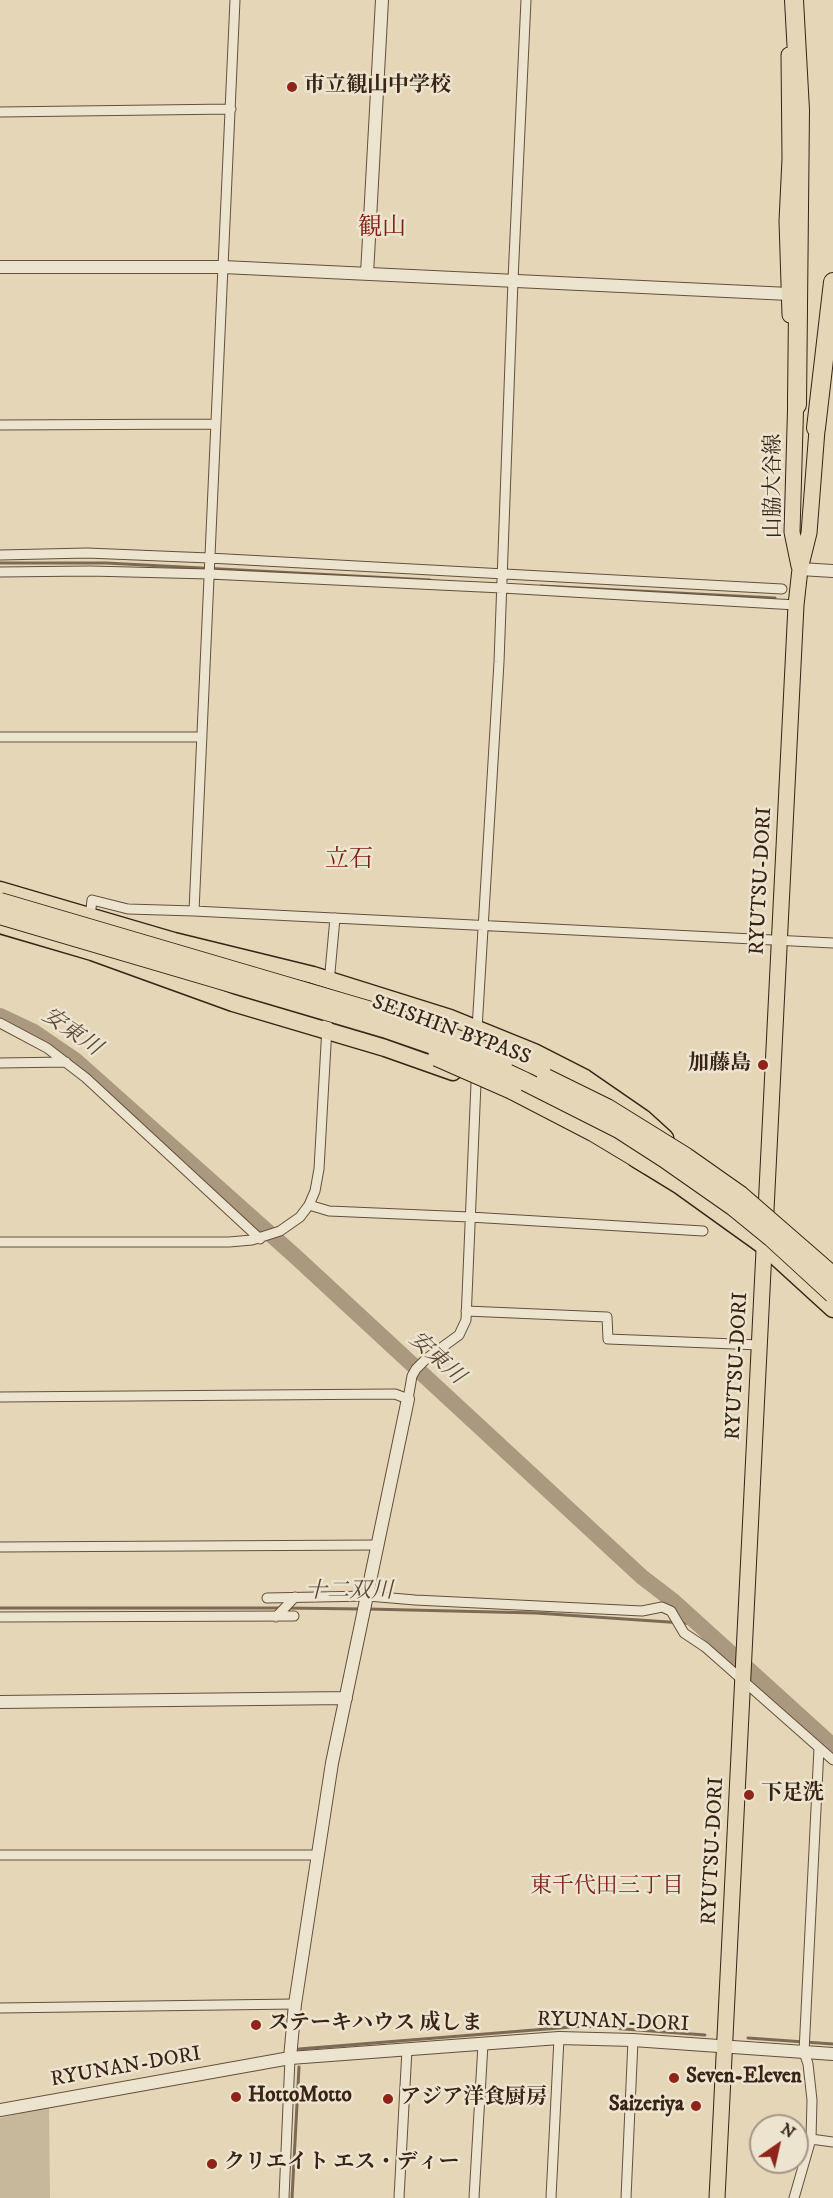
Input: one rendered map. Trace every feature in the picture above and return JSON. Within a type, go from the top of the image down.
[{"type":"highway","points":[[794,0],[800,111],[798,405]]},
{"type":"highway","points":[[816,428],[833,282]]},
{"type":"highway","points":[[0,890],[174,941],[329,981],[401,1002],[477,1029],[534,1052],[585,1078],[643,1118],[672,1145]]},
{"type":"highway","name":"SEISHIN BYPASS","points":[[0,902],[444,1034],[489,1052],[576,1092],[647,1132],[740,1195],[833,1276]]},
{"type":"highway","name":"SEISHIN BYPASS","points":[[0,915],[384,1028],[485,1063],[619,1129],[664,1158],[734,1207],[833,1294]]},
{"type":"highway","points":[[0,925],[92,952],[233,1004],[327,1030],[414,1058],[476,1083],[648,1165]]},
{"type":"highway","points":[[53,931],[93,949],[435,1057],[512,1090],[593,1132],[648,1165],[765,1247],[833,1309]]},
{"type":"highway","points":[[146,944],[263,968],[393,1007],[489,1044],[607,1102],[767,1212],[833,1270]]},
{"type":"main road","name":"山脇大谷線","points":[[786,0],[789,42],[789,294],[798,405],[792,532],[800,569]]},
{"type":"main road","name":"山脇大谷線","points":[[800,569],[809,533],[816,428],[833,339]]},
{"type":"main road","name":"RYUTSU-DORI","points":[[717,2198],[796,605],[800,569]]},
{"type":"street","points":[[194,911],[236,0]]},
{"type":"street","points":[[367,273],[382,0]]},
{"type":"street","points":[[477,1029],[502,588],[526,0]]},
{"type":"street","points":[[0,112],[231,109]]},
{"type":"street","points":[[0,267],[223,267],[789,294]]},
{"type":"street","points":[[0,425],[216,424]]},
{"type":"street","points":[[0,555],[87,553],[209,558],[782,589]]},
{"type":"street","points":[[800,569],[833,571]]},
{"type":"street","points":[[0,572],[90,571],[209,574],[796,605]]},
{"type":"street","points":[[0,737],[201,737]]},
{"type":"street","points":[[90,917],[92,900],[128,909],[833,943]]},
{"type":"street","points":[[0,1242],[229,1242],[260,1239],[280,1231],[300,1217],[315,1191],[318,1169],[335,918]]},
{"type":"street","points":[[0,1023],[47,1048],[86,1078],[260,1239]]},
{"type":"street","points":[[0,1063],[66,1062]]},
{"type":"street","points":[[284,2198],[290,2058],[295,2004],[332,1763],[412,1376],[426,1359],[459,1335],[464,1326],[476,1083]]},
{"type":"street","points":[[309,1205],[329,1211],[703,1231]]},
{"type":"street","points":[[466,1311],[607,1317],[608,1340],[760,1345]]},
{"type":"street","points":[[0,1397],[395,1394],[408,1399]]},
{"type":"street","points":[[0,1547],[378,1545]]},
{"type":"street","points":[[276,1617],[294,1597]]},
{"type":"street","points":[[267,1598],[294,1597],[366,1603],[415,1600],[642,1611],[662,1606],[670,1611],[684,1633],[743,1677],[833,1760]]},
{"type":"street","points":[[0,1617],[294,1616]]},
{"type":"street","points":[[0,1702],[346,1698]]},
{"type":"street","points":[[794,2198],[811,2139],[812,2100],[808,2064],[804,2052],[819,1748]]},
{"type":"street","points":[[0,1855],[317,1855]]},
{"type":"street","points":[[0,2008],[295,2004]]},
{"type":"street","points":[[551,2198],[559,2038]]},
{"type":"street","name":"RYUNAN-DORI","points":[[0,2110],[290,2058],[559,2038],[633,2040],[833,2054]]},
{"type":"street","points":[[626,2198],[633,2040]]},
{"type":"street","points":[[474,2198],[483,2044]]},
{"type":"street","points":[[399,2198],[407,2049]]},
{"type":"street","points":[[811,2139],[833,2142]]},
{"type":"shaded area","points":[[49,2107],[50,2198],[0,2198],[0,2118]]},
{"type":"waterway","points":[[0,563],[106,563],[430,580]]},
{"type":"waterway","points":[[541,586],[775,598]]},
{"type":"waterway","name":"安東川","points":[[0,1016],[34,1032],[75,1060],[296,1257],[642,1577],[672,1600],[833,1746]]},
{"type":"waterway","name":"十二双川","points":[[0,1608],[280,1608]]},
{"type":"waterway","name":"十二双川","points":[[287,1608],[361,1609]]},
{"type":"waterway","name":"十二双川","points":[[368,1609],[536,1613],[698,1624]]},
{"type":"waterway","points":[[299,2049],[584,2026],[705,2035]]},
{"type":"waterway","points":[[748,2038],[833,2044]]},
{"type":"waterway","points":[[292,2198],[299,2067]]},
{"type":"place","name":"市立観山中学校","points":[[292,87]]},
{"type":"place","name":"加藤島","points":[[763,1065]]},
{"type":"place","name":"下足洗","points":[[749,1795]]},
{"type":"place","name":"ステーキハウス 成しま","points":[[256,2025]]},
{"type":"place","name":"Seven-Eleven","points":[[674,2078]]},
{"type":"place","name":"HottoMotto","points":[[236,2097]]},
{"type":"place","name":"アジア洋食厨房","points":[[388,2099]]},
{"type":"place","name":"Saizeriya","points":[[696,2106]]},
{"type":"place","name":"クリエイト エス・ディー","points":[[212,2164]]},
{"type":"district","name":"観山","points":[[382,229]]},
{"type":"district","name":"立石","points":[[349,861]]},
{"type":"district","name":"東千代田三丁目","points":[[607,1887]]}]
